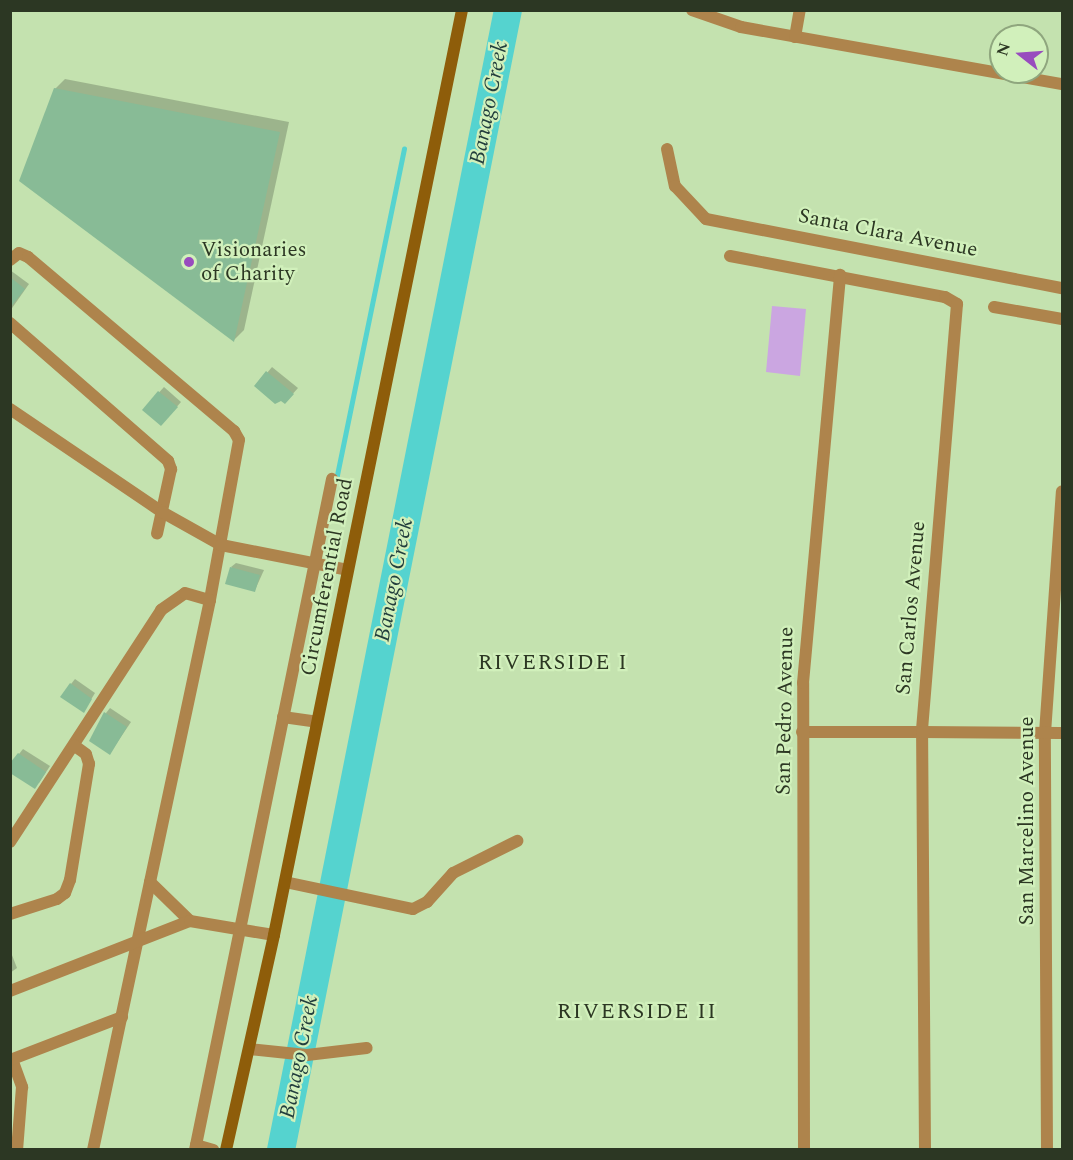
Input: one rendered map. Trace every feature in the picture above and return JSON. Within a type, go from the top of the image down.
[{"type":"main road","name":"Circumferential Road","points":[[226,1149],[285,882],[462,10]]},
{"type":"street","points":[[692,10],[741,27],[1062,84]]},
{"type":"street","points":[[795,37],[800,10]]},
{"type":"street","name":"Santa Clara Avenue","points":[[667,148],[675,186],[706,219],[1062,288]]},
{"type":"street","points":[[10,260],[19,253],[28,257],[234,431],[239,450],[210,600],[93,1149]]},
{"type":"street","name":"San Carlos Avenue","points":[[730,256],[840,275],[945,297],[957,304],[922,732],[925,1149]]},
{"type":"street","name":"San Pedro Avenue","points":[[804,1149],[802,732],[808,601],[840,275]]},
{"type":"street","points":[[994,307],[1062,319]]},
{"type":"street","points":[[10,323],[168,461],[171,470],[157,534]]},
{"type":"street","points":[[10,409],[162,512],[221,545],[348,570]]},
{"type":"street","points":[[211,1149],[196,1147],[245,931],[284,717],[332,479]]},
{"type":"street","name":"San Marcelino Avenue","points":[[1047,1149],[1045,733],[1062,492]]},
{"type":"street","points":[[10,842],[75,746],[161,610],[185,593],[210,600]]},
{"type":"street","points":[[284,717],[317,722]]},
{"type":"street","points":[[802,732],[1062,733]]},
{"type":"street","points":[[10,914],[57,899],[67,886],[89,764],[86,754],[75,746]]},
{"type":"street","points":[[285,882],[333,890],[413,909],[427,902],[453,873],[517,841]]},
{"type":"street","points":[[150,882],[190,921]]},
{"type":"street","points":[[10,991],[190,921],[274,935]]},
{"type":"street","points":[[17,1149],[22,1087],[11,1060],[122,1017]]},
{"type":"street","points":[[249,1049],[308,1055],[367,1048]]},
{"type":"shaded area","points":[[772,306],[806,309],[800,376],[766,372]]},
{"type":"building","name":"Visionaries of Charity","points":[[54,88],[280,132],[234,342],[19,181]]},
{"type":"building","points":[[10,277],[25,289],[10,308]]},
{"type":"building","points":[[266,371],[294,394],[285,404],[281,401],[275,404],[254,386]]},
{"type":"building","points":[[158,391],[178,407],[161,426],[142,410]]},
{"type":"building","points":[[230,567],[260,575],[255,592],[225,584]]},
{"type":"building","points":[[70,683],[92,699],[84,713],[60,697]]},
{"type":"building","points":[[104,712],[127,727],[110,755],[89,741]]},
{"type":"building","points":[[18,753],[46,772],[35,789],[10,773],[10,763]]},
{"type":"waterway","name":"Banago Creek","points":[[281,1150],[508,10]]},
{"type":"waterway","points":[[336,480],[404,149]]},
{"type":"place","name":"Visionaries of Charity","points":[[189,262]]},
{"type":"district","name":"RIVERSIDE I","points":[[553,663]]},
{"type":"district","name":"RIVERSIDE II","points":[[637,1012]]}]
